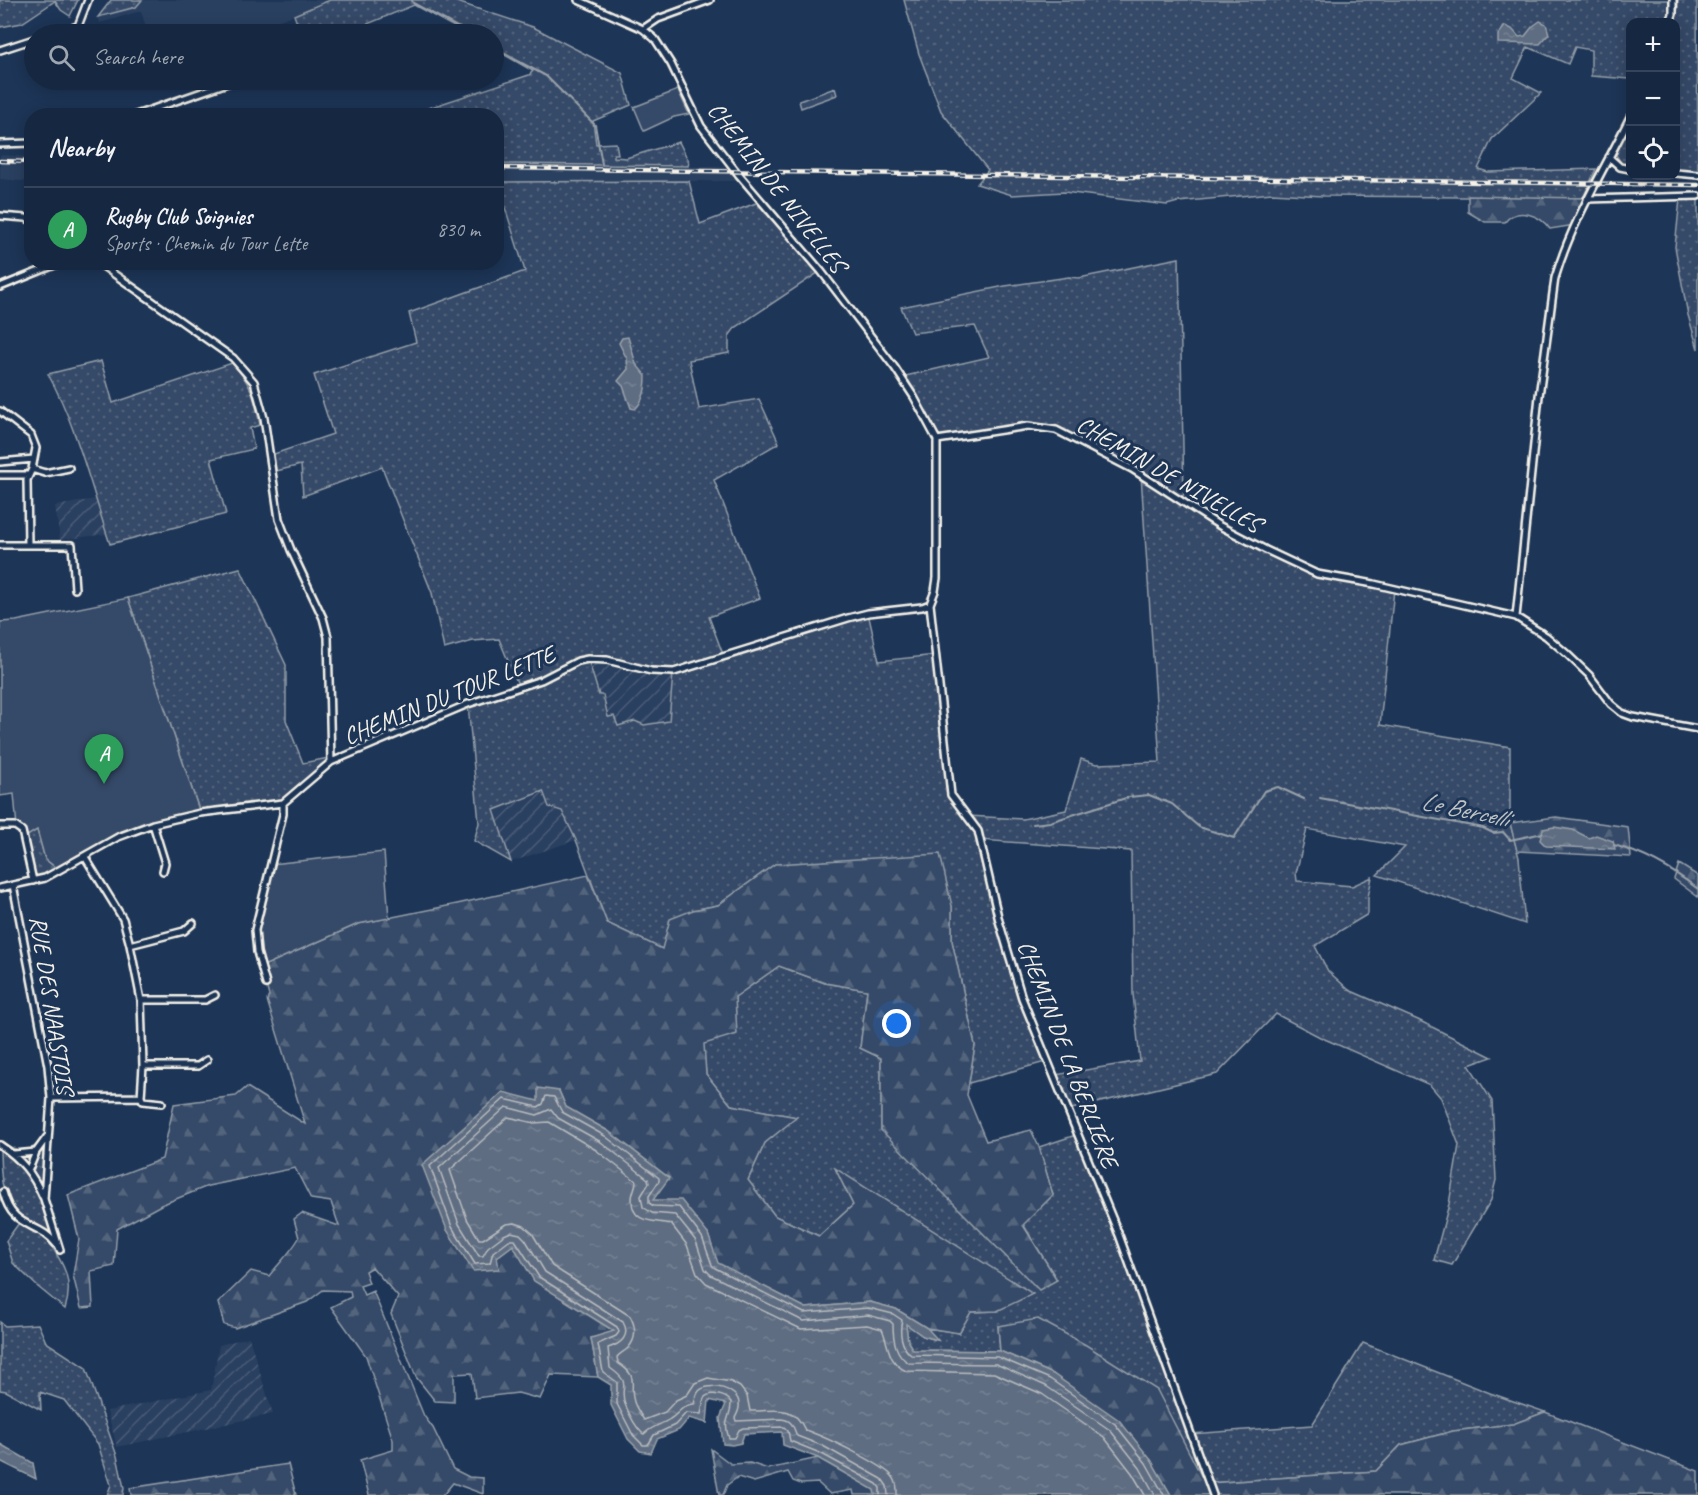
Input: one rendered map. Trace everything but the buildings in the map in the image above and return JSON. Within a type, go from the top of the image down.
[{"type":"street","points":[[79,24],[88,0]]},
{"type":"street","name":"CHEMIN DE NIVELLES","points":[[578,0],[643,29],[655,39],[671,64],[702,126],[739,175],[821,271],[889,360],[914,397],[937,440],[1028,426],[1056,430],[1132,470],[1220,526],[1317,574],[1374,584],[1516,617],[1546,636],[1567,654],[1588,675],[1611,704],[1622,713],[1698,729]]},
{"type":"street","points":[[643,29],[658,19],[710,0]]},
{"type":"street","points":[[1672,18],[1673,0]]},
{"type":"street","points":[[0,50],[24,42]]},
{"type":"street","points":[[157,108],[208,90]]},
{"type":"street","points":[[1516,617],[1552,292],[1559,261],[1587,199],[1626,125]]},
{"type":"street","points":[[0,144],[24,143]]},
{"type":"street","points":[[1609,157],[1626,168]]},
{"type":"street","points":[[1680,173],[1698,175]]},
{"type":"street","points":[[1587,199],[1698,196]]},
{"type":"street","points":[[0,216],[24,218]]},
{"type":"street","points":[[0,287],[42,270]]},
{"type":"street","points":[[109,270],[232,358],[254,382],[265,425],[279,519],[323,618],[328,637],[331,762]]},
{"type":"street","points":[[0,411],[31,435],[36,448],[33,469],[28,475],[28,545]]},
{"type":"street","name":"CHEMIN DE LA BERLIÈRE","points":[[937,440],[937,578],[930,604],[951,795],[978,831],[999,921],[1022,998],[1119,1235],[1213,1495]]},
{"type":"street","points":[[0,462],[34,459]]},
{"type":"street","points":[[33,469],[45,473],[69,468]]},
{"type":"street","points":[[0,475],[28,475]]},
{"type":"street","points":[[0,545],[72,545],[75,589]]},
{"type":"street","name":"CHEMIN DU TOUR LETTE","points":[[283,803],[331,762],[462,706],[541,680],[588,659],[607,660],[663,673],[674,672],[848,618],[930,604]]},
{"type":"street","points":[[0,888],[52,875],[118,837],[153,824],[200,813],[283,803],[283,814],[255,930],[257,952],[266,984]]},
{"type":"street","points":[[153,824],[165,863],[163,872]]},
{"type":"street","points":[[0,826],[15,826],[22,831],[33,881]]},
{"type":"street","points":[[85,857],[123,919],[130,945],[141,1000],[143,1066],[141,1097],[143,1101],[162,1103]]},
{"type":"street","name":"RUE DES NAASTOIS","points":[[13,885],[48,1066],[51,1098],[44,1199]]},
{"type":"street","points":[[130,945],[184,931],[193,923]]},
{"type":"street","points":[[141,1000],[205,1000],[215,995]]},
{"type":"street","points":[[143,1066],[198,1066],[207,1060]]},
{"type":"street","points":[[51,1098],[141,1097]]},
{"type":"street","name":"RUE DES NAASTOIS","points":[[29,1169],[36,1152],[46,1140],[49,1132]]},
{"type":"street","name":"RUE DES NAASTOIS","points":[[0,1145],[14,1154],[29,1169],[44,1199],[60,1250],[55,1242],[42,1232],[16,1218],[8,1208],[3,1192]]},
{"type":"street","points":[[14,1154],[36,1152]]},
{"type":"street","points":[[42,1232],[52,1227]]},
{"type":"shaded area","points":[[111,0],[330,0],[267,24],[145,24],[141,11],[100,23],[98,17]]},
{"type":"shaded area","points":[[0,155],[24,157],[24,181],[0,179]]},
{"type":"shaded area","points":[[504,164],[736,167],[747,181],[504,182]]},
{"type":"shaded area","points":[[95,499],[107,534],[60,540],[55,506]]},
{"type":"shaded area","points":[[588,659],[674,672],[669,721],[644,725],[634,721],[618,726],[608,717],[603,695],[599,695]]},
{"type":"shaded area","points":[[543,791],[562,810],[576,840],[511,862],[494,809]]},
{"type":"shaded area","points":[[249,1337],[273,1414],[117,1447],[107,1411],[211,1390],[219,1345]]},
{"type":"green space","points":[[0,0],[78,0],[70,16],[61,10],[55,1],[22,23],[0,27]]},
{"type":"green space","points":[[111,0],[142,0],[136,7],[98,17]]},
{"type":"green space","points":[[330,0],[451,0],[533,27],[622,73],[631,105],[593,121],[596,144],[616,143],[618,154],[614,154],[614,157],[626,158],[679,142],[689,162],[688,166],[504,164],[504,108],[428,108],[483,90],[504,90],[504,83],[529,75],[533,71],[504,55],[504,24],[449,24],[414,5],[367,24],[297,24],[294,15]]},
{"type":"green space","points":[[904,0],[1671,0],[1669,18],[1626,18],[1626,79],[1591,76],[1591,50],[1575,47],[1568,64],[1528,47],[1513,78],[1541,93],[1492,139],[1478,169],[1488,172],[1596,169],[1583,198],[1323,196],[1272,193],[1167,205],[1064,192],[1012,195],[977,184],[988,170],[941,111],[919,54]]},
{"type":"green space","points":[[1678,0],[1697,0],[1698,174],[1680,172],[1680,18],[1674,18],[1678,8]]},
{"type":"green space","points":[[835,88],[837,95],[801,108],[799,101]]},
{"type":"green space","points":[[678,90],[689,114],[674,117],[644,131],[634,107]]},
{"type":"green space","points":[[1626,131],[1626,165],[1621,163],[1616,155]]},
{"type":"green space","points":[[689,181],[700,224],[759,202],[816,270],[821,271],[735,328],[729,336],[729,353],[689,360],[699,409],[759,399],[779,443],[714,480],[760,598],[709,617],[724,657],[868,613],[879,661],[936,655],[949,788],[968,816],[1023,819],[1066,810],[1081,759],[1096,764],[1160,762],[1141,475],[1067,435],[1036,426],[937,440],[901,377],[989,357],[975,326],[912,333],[901,307],[1005,286],[1069,277],[1079,278],[1179,258],[1184,494],[1180,500],[1220,526],[1317,574],[1394,589],[1380,725],[1510,747],[1510,823],[1519,858],[1525,924],[1377,875],[1405,847],[1307,829],[1296,873],[1297,881],[1352,886],[1372,877],[1368,897],[1368,914],[1315,946],[1328,971],[1349,990],[1418,1020],[1492,1057],[1469,1065],[1492,1101],[1496,1180],[1491,1200],[1452,1265],[1434,1260],[1449,1204],[1459,1145],[1441,1098],[1430,1085],[1320,1037],[1276,1014],[1217,1074],[1067,1110],[1055,1075],[1140,1061],[1133,994],[1131,851],[981,840],[1022,998],[1049,1061],[969,1083],[975,1045],[952,941],[952,906],[775,864],[718,905],[693,910],[662,949],[607,923],[576,840],[562,811],[549,807],[543,791],[494,810],[511,862],[474,841],[479,823],[468,704],[519,687],[499,639],[473,641],[444,649],[432,593],[382,467],[303,496],[301,465],[276,471],[274,454],[333,434],[314,375],[416,342],[409,313],[525,271],[504,204],[504,182]],"holes":[[[588,659],[607,660],[673,673],[669,721],[644,725],[635,721],[618,726],[614,716],[608,717],[603,695],[599,695]]]},
{"type":"green space","points":[[1468,196],[1583,198],[1575,225],[1550,229],[1535,216],[1522,213],[1510,217],[1505,222],[1485,222],[1468,212]]},
{"type":"green space","points":[[1680,199],[1698,200],[1698,349],[1688,315],[1675,247]]},
{"type":"green space","points":[[101,361],[113,403],[232,363],[239,371],[252,392],[260,425],[250,428],[254,449],[211,459],[226,514],[110,544],[67,414],[48,374]]},
{"type":"green space","points":[[240,568],[286,665],[286,720],[303,763],[329,758],[283,803],[200,813],[128,598]]},
{"type":"green space","points":[[128,598],[200,813],[134,830],[60,871],[45,859],[37,830],[24,838],[17,827],[14,794],[0,796],[0,622],[16,621]]},
{"type":"green space","points":[[1556,817],[1628,827],[1631,857],[1517,851],[1510,823]]},
{"type":"green space","points":[[37,829],[45,859],[60,871],[33,881],[24,838]]},
{"type":"green space","points":[[384,852],[389,918],[358,924],[261,967],[255,939],[271,864]]},
{"type":"green space","points":[[940,854],[952,906],[952,941],[975,1045],[967,1095],[986,1141],[1031,1130],[1039,1147],[1053,1195],[1023,1225],[1057,1280],[1039,1290],[881,1130],[881,1058],[860,1048],[867,990],[825,983],[779,966],[735,997],[737,1034],[704,1044],[706,1074],[731,1105],[797,1117],[765,1143],[748,1180],[775,1216],[819,1236],[853,1205],[835,1168],[1033,1294],[997,1311],[971,1312],[959,1333],[927,1328],[896,1309],[870,1302],[806,1308],[717,1263],[708,1234],[652,1200],[669,1178],[608,1131],[566,1107],[559,1091],[539,1102],[497,1257],[513,1245],[535,1281],[615,1332],[591,1338],[598,1377],[551,1375],[540,1399],[518,1393],[475,1398],[472,1373],[454,1374],[454,1402],[435,1401],[416,1377],[391,1314],[398,1297],[372,1267],[365,1271],[369,1283],[360,1286],[364,1295],[373,1291],[424,1416],[433,1428],[453,1469],[469,1477],[483,1478],[483,1494],[453,1483],[443,1495],[369,1495],[360,1460],[393,1450],[393,1440],[366,1356],[331,1307],[351,1297],[350,1291],[323,1290],[307,1302],[235,1328],[224,1325],[218,1303],[251,1271],[269,1276],[299,1238],[294,1219],[302,1213],[339,1226],[331,1202],[311,1199],[295,1168],[208,1186],[161,1205],[117,1229],[114,1266],[91,1271],[93,1307],[81,1308],[73,1275],[79,1239],[68,1195],[162,1159],[174,1104],[236,1096],[247,1087],[305,1124],[267,1000],[269,996],[261,967],[358,924],[588,875],[607,923],[662,949],[670,919],[693,910],[718,905],[775,864]]},
{"type":"green space","points":[[1679,864],[1698,876],[1698,897],[1674,879]]},
{"type":"green space","points":[[779,966],[825,983],[867,990],[860,1048],[881,1058],[881,1130],[1057,1280],[1023,1224],[1053,1195],[1039,1147],[1076,1135],[1119,1235],[1191,1434],[1312,1425],[1363,1343],[1545,1412],[1513,1424],[1453,1431],[1401,1445],[1376,1471],[1209,1483],[1213,1495],[998,1326],[1000,1351],[913,1350],[908,1342],[906,1324],[923,1336],[937,1340],[927,1328],[959,1333],[971,1312],[997,1311],[836,1170],[853,1205],[819,1236],[775,1216],[748,1180],[765,1143],[796,1117],[731,1105],[706,1074],[703,1043],[736,1034],[735,997]]},
{"type":"green space","points":[[50,1137],[47,1200],[59,1244],[48,1241],[63,1265],[68,1281],[68,1299],[65,1309],[13,1263],[6,1241],[19,1223],[8,1203],[2,1184],[0,1141],[14,1149],[26,1150]]},
{"type":"green space","points":[[1038,1319],[1086,1345],[1157,1390],[1211,1495],[1171,1495],[1151,1460],[1053,1374],[1000,1351],[998,1326]]},
{"type":"green space","points":[[0,1322],[5,1326],[38,1324],[46,1342],[86,1368],[117,1456],[124,1488],[123,1495],[107,1495],[111,1485],[98,1444],[64,1400],[40,1392],[41,1410],[0,1390]]},
{"type":"green space","points":[[1545,1412],[1698,1471],[1698,1495],[1213,1495],[1209,1483],[1376,1471],[1401,1445],[1453,1431],[1513,1424]]},
{"type":"green space","points":[[711,1449],[731,1464],[750,1463],[768,1469],[818,1458],[875,1490],[875,1495],[854,1495],[853,1490],[830,1494],[818,1483],[801,1484],[793,1481],[788,1472],[754,1482],[738,1477],[727,1485],[723,1495],[719,1495]]},
{"type":"green space","points":[[288,1464],[296,1495],[131,1495],[130,1488]]},
{"type":"water","points":[[1540,21],[1546,24],[1549,34],[1540,44],[1498,43],[1498,35],[1505,26],[1512,29],[1519,37],[1525,36]]},
{"type":"water","points":[[628,337],[636,364],[646,376],[644,394],[635,409],[631,408],[623,386],[618,381],[628,369],[627,359],[619,343],[622,338]]},
{"type":"water","points":[[1554,827],[1573,830],[1589,838],[1596,835],[1613,841],[1615,849],[1546,846],[1540,840],[1543,829]]},
{"type":"water","points":[[538,1088],[559,1091],[566,1107],[608,1131],[669,1178],[653,1200],[681,1200],[708,1234],[718,1263],[806,1308],[870,1302],[896,1309],[927,1328],[938,1340],[923,1336],[906,1324],[908,1342],[913,1350],[1000,1351],[1053,1374],[1119,1420],[1151,1460],[1171,1495],[875,1495],[874,1490],[818,1458],[783,1445],[782,1432],[744,1434],[741,1443],[723,1444],[720,1418],[726,1404],[709,1400],[707,1423],[689,1418],[679,1430],[657,1439],[651,1453],[640,1451],[628,1439],[611,1405],[611,1385],[598,1377],[591,1338],[614,1331],[534,1281],[513,1245],[497,1257],[499,1269],[473,1271],[447,1230],[422,1165],[503,1092],[538,1101]]},
{"type":"water","points":[[0,1444],[33,1463],[36,1479],[0,1461]]},
{"type":"waterway","points":[[412,0],[413,3],[452,24]]},
{"type":"waterway","points":[[504,53],[546,76],[595,125],[602,164]]},
{"type":"waterway","points":[[1033,824],[1050,822],[1129,797],[1149,795],[1172,804],[1199,827],[1234,838],[1264,791],[1278,787],[1304,799]]},
{"type":"waterway","name":"Le Bercelli","points":[[1320,798],[1483,828],[1493,833],[1503,832],[1510,840],[1543,833]]},
{"type":"waterway","name":"Le Bercelli","points":[[1614,845],[1658,863],[1698,889]]},
{"type":"railway","points":[[0,161],[24,162]]},
{"type":"railway","points":[[504,168],[1698,185]]},
{"type":"place","name":"Rugby Club Soignies","points":[[104,784]]}]
